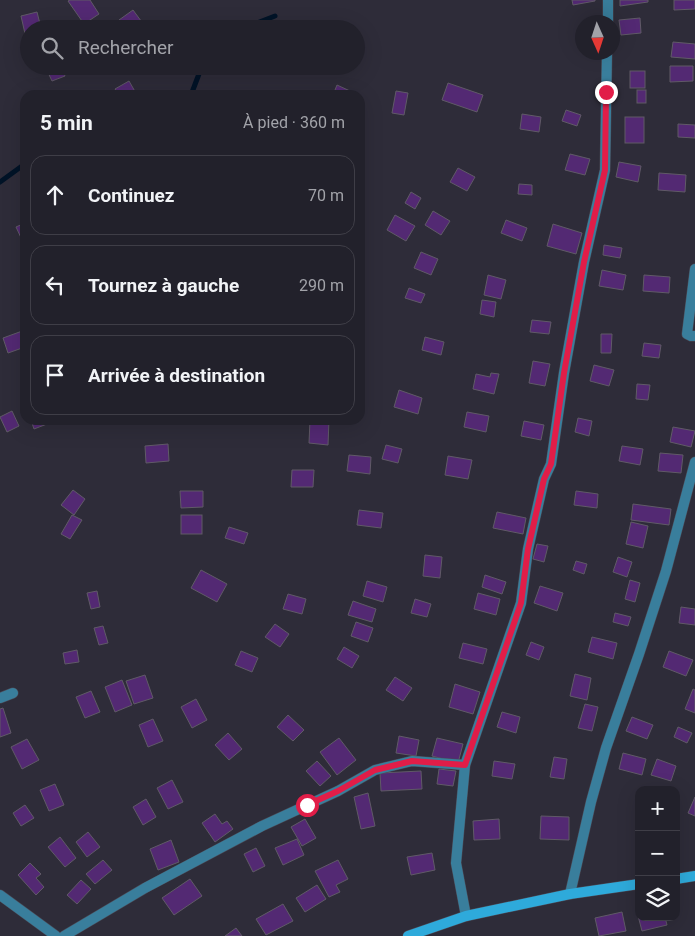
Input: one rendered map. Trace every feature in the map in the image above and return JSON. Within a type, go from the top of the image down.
[{"type":"street","points":[[608,0],[608,15]]},
{"type":"street","points":[[466,916],[456,862],[465,765],[521,603],[528,549],[544,479],[551,464],[564,373],[584,262],[605,170],[607,60]]},
{"type":"street","points":[[695,269],[687,334],[695,336]]},
{"type":"street","points":[[570,894],[591,802],[604,757],[666,571],[695,462]]},
{"type":"street","points":[[0,698],[13,693]]},
{"type":"street","points":[[64,936],[145,888],[262,826],[338,791],[375,770],[412,761],[465,765]]},
{"type":"street","points":[[680,878],[695,876]]},
{"type":"street","points":[[408,936],[466,916],[570,894],[635,885]]},
{"type":"street","points":[[0,895],[56,936]]},
{"type":"building","points":[[90,0],[99,14],[90,20],[81,20],[68,1]]},
{"type":"building","points":[[572,0],[595,0],[595,1],[573,5]]},
{"type":"building","points":[[620,0],[648,0],[648,2],[620,6]]},
{"type":"building","points":[[674,0],[695,0],[695,9],[674,10]]},
{"type":"building","points":[[133,10],[140,20],[119,20]]},
{"type":"building","points":[[37,12],[39,20],[22,20],[21,16]]},
{"type":"building","points":[[640,18],[641,33],[621,35],[620,20]]},
{"type":"building","points":[[673,42],[695,44],[695,59],[671,57]]},
{"type":"building","points":[[670,66],[693,66],[693,81],[670,82]]},
{"type":"building","points":[[630,71],[645,71],[645,88],[630,88]]},
{"type":"building","points":[[49,75],[65,75],[65,76],[52,81]]},
{"type":"building","points":[[129,81],[134,90],[116,90]]},
{"type":"building","points":[[448,83],[483,95],[477,112],[442,100]]},
{"type":"building","points":[[337,85],[348,90],[335,90]]},
{"type":"building","points":[[637,90],[646,90],[646,103],[637,103]]},
{"type":"building","points":[[396,91],[408,93],[404,115],[392,113]]},
{"type":"building","points":[[566,110],[581,115],[577,126],[562,121]]},
{"type":"building","points":[[522,114],[541,117],[539,132],[520,129]]},
{"type":"building","points":[[625,117],[644,117],[644,143],[625,143]]},
{"type":"building","points":[[678,124],[695,125],[695,138],[678,137]]},
{"type":"building","points":[[570,154],[590,159],[585,175],[565,170]]},
{"type":"building","points":[[619,162],[641,166],[638,182],[616,177]]},
{"type":"building","points":[[458,168],[475,177],[467,191],[450,182]]},
{"type":"building","points":[[659,173],[686,175],[685,192],[658,190]]},
{"type":"building","points":[[519,184],[532,185],[532,195],[518,194]]},
{"type":"building","points":[[411,192],[421,198],[415,209],[405,203]]},
{"type":"building","points":[[433,211],[450,221],[441,235],[425,225]]},
{"type":"building","points":[[395,215],[415,226],[406,241],[387,230]]},
{"type":"building","points":[[506,220],[527,228],[522,241],[501,233]]},
{"type":"building","points":[[553,224],[582,233],[576,254],[547,246]]},
{"type":"building","points":[[20,225],[20,236],[16,227]]},
{"type":"building","points":[[604,245],[622,248],[620,258],[603,255]]},
{"type":"building","points":[[421,252],[438,259],[431,275],[414,268]]},
{"type":"building","points":[[602,270],[626,275],[623,290],[599,286]]},
{"type":"building","points":[[488,275],[506,280],[501,299],[484,295]]},
{"type":"building","points":[[644,275],[670,277],[669,293],[643,291]]},
{"type":"building","points":[[409,288],[425,294],[421,303],[405,298]]},
{"type":"building","points":[[482,300],[496,302],[494,317],[480,314]]},
{"type":"building","points":[[532,320],[551,322],[549,334],[530,332]]},
{"type":"building","points":[[20,332],[20,349],[8,353],[3,338]]},
{"type":"building","points":[[601,334],[612,334],[611,353],[601,353]]},
{"type":"building","points":[[425,337],[444,342],[441,355],[422,350]]},
{"type":"building","points":[[644,343],[661,345],[659,358],[642,356]]},
{"type":"building","points":[[533,361],[550,364],[545,386],[529,383]]},
{"type":"building","points":[[594,365],[614,370],[609,386],[590,381]]},
{"type":"building","points":[[491,373],[499,374],[494,394],[473,389],[476,374],[490,377]]},
{"type":"building","points":[[637,384],[650,385],[648,400],[636,399]]},
{"type":"building","points":[[399,390],[422,398],[418,414],[394,407]]},
{"type":"building","points":[[12,411],[19,426],[7,432],[0,417]]},
{"type":"building","points":[[467,412],[489,416],[486,432],[464,427]]},
{"type":"building","points":[[578,418],[592,421],[589,436],[575,432]]},
{"type":"building","points":[[524,421],[544,425],[541,440],[521,436]]},
{"type":"building","points":[[33,425],[44,425],[34,429]]},
{"type":"building","points":[[310,425],[329,425],[328,445],[309,443]]},
{"type":"building","points":[[673,427],[695,431],[691,447],[670,442]]},
{"type":"building","points":[[168,444],[169,461],[146,463],[145,446]]},
{"type":"building","points":[[386,445],[402,449],[398,463],[382,459]]},
{"type":"building","points":[[622,446],[643,449],[640,465],[619,461]]},
{"type":"building","points":[[660,453],[683,455],[681,473],[658,471]]},
{"type":"building","points":[[349,455],[371,457],[370,474],[347,471]]},
{"type":"building","points":[[448,456],[472,460],[468,479],[445,475]]},
{"type":"building","points":[[292,470],[314,470],[313,487],[291,487]]},
{"type":"building","points":[[73,490],[85,499],[74,515],[61,505]]},
{"type":"building","points":[[180,491],[203,491],[203,507],[181,508]]},
{"type":"building","points":[[576,491],[598,494],[597,508],[574,505]]},
{"type":"building","points":[[633,504],[671,509],[669,525],[631,520]]},
{"type":"building","points":[[359,510],[383,513],[381,528],[357,525]]},
{"type":"building","points":[[497,512],[526,518],[523,534],[493,528]]},
{"type":"building","points":[[72,515],[82,520],[70,539],[61,534]]},
{"type":"building","points":[[181,515],[202,515],[202,534],[181,534]]},
{"type":"building","points":[[631,522],[648,526],[643,548],[626,544]]},
{"type":"building","points":[[229,527],[248,533],[244,544],[225,538]]},
{"type":"building","points":[[537,544],[548,546],[544,562],[533,559]]},
{"type":"building","points":[[425,555],[442,557],[440,578],[423,576]]},
{"type":"building","points":[[618,557],[632,562],[627,577],[613,572]]},
{"type":"building","points":[[576,561],[587,564],[584,574],[573,570]]},
{"type":"building","points":[[201,570],[227,584],[217,602],[191,588]]},
{"type":"building","points":[[485,575],[506,582],[502,594],[482,587]]},
{"type":"building","points":[[630,580],[640,583],[635,602],[625,599]]},
{"type":"building","points":[[367,581],[387,587],[383,602],[363,596]]},
{"type":"building","points":[[540,586],[563,593],[557,611],[534,603]]},
{"type":"building","points":[[97,591],[100,607],[91,609],[87,593]]},
{"type":"building","points":[[478,593],[500,599],[496,615],[474,609]]},
{"type":"building","points":[[288,594],[306,599],[302,614],[283,609]]},
{"type":"building","points":[[415,599],[431,604],[427,617],[411,613]]},
{"type":"building","points":[[353,601],[376,609],[372,622],[348,615]]},
{"type":"building","points":[[681,607],[695,609],[695,625],[679,623]]},
{"type":"building","points":[[615,613],[631,617],[628,626],[613,622]]},
{"type":"building","points":[[356,622],[373,628],[368,642],[351,636]]},
{"type":"building","points":[[275,624],[289,634],[280,647],[265,637]]},
{"type":"building","points":[[103,626],[108,643],[99,645],[94,628]]},
{"type":"building","points":[[592,637],[617,643],[613,659],[588,652]]},
{"type":"building","points":[[531,642],[544,647],[539,660],[526,655]]},
{"type":"building","points":[[463,643],[487,649],[483,664],[459,658]]},
{"type":"building","points":[[344,647],[359,656],[352,668],[337,659]]},
{"type":"building","points":[[77,650],[79,662],[65,664],[63,653]]},
{"type":"building","points":[[241,651],[258,658],[252,672],[235,665]]},
{"type":"building","points":[[669,651],[693,660],[686,676],[663,667]]},
{"type":"building","points":[[575,674],[591,678],[587,700],[570,696]]},
{"type":"building","points":[[145,675],[153,698],[134,704],[126,681]]},
{"type":"building","points":[[395,677],[412,688],[403,701],[386,690]]},
{"type":"building","points":[[122,680],[132,705],[115,712],[105,687]]},
{"type":"building","points":[[455,684],[480,692],[473,714],[449,707]]},
{"type":"building","points":[[693,689],[695,690],[695,713],[685,709]]},
{"type":"building","points":[[91,691],[100,712],[85,718],[76,697]]},
{"type":"building","points":[[196,699],[207,720],[192,728],[181,707]]},
{"type":"building","points":[[585,704],[598,707],[592,731],[578,728]]},
{"type":"building","points":[[3,708],[11,733],[0,737],[0,709]]},
{"type":"building","points":[[502,712],[520,717],[516,733],[497,727]]},
{"type":"building","points":[[288,715],[304,730],[293,741],[277,727]]},
{"type":"building","points":[[632,717],[653,725],[647,739],[626,731]]},
{"type":"building","points":[[153,719],[163,741],[148,747],[139,725]]},
{"type":"building","points":[[678,727],[692,733],[687,743],[674,737]]},
{"type":"building","points":[[228,733],[242,749],[229,760],[215,745]]},
{"type":"building","points":[[399,736],[419,740],[416,756],[396,753]]},
{"type":"building","points":[[339,738],[356,760],[337,775],[320,752]]},
{"type":"building","points":[[437,738],[463,744],[458,763],[432,756]]},
{"type":"building","points":[[27,739],[39,760],[22,769],[11,747]]},
{"type":"building","points":[[623,753],[646,759],[642,775],[619,769]]},
{"type":"building","points":[[554,757],[567,759],[564,779],[550,777]]},
{"type":"building","points":[[657,759],[676,766],[671,781],[651,775]]},
{"type":"building","points":[[317,761],[331,776],[320,786],[306,771]]},
{"type":"building","points":[[494,761],[515,764],[512,779],[492,776]]},
{"type":"building","points":[[439,769],[456,771],[453,786],[437,784]]},
{"type":"building","points":[[421,771],[422,789],[381,791],[380,773]]},
{"type":"building","points":[[172,780],[183,802],[168,809],[157,788]]},
{"type":"building","points":[[55,784],[64,805],[49,811],[40,790]]},
{"type":"building","points":[[368,793],[375,826],[361,829],[354,797]]},
{"type":"building","points":[[695,797],[695,816],[688,813]]},
{"type":"building","points":[[146,799],[156,817],[143,825],[133,807]]},
{"type":"building","points":[[25,805],[34,818],[21,826],[13,813]]},
{"type":"building","points":[[215,814],[222,824],[227,821],[233,829],[215,842],[202,823]]},
{"type":"building","points":[[541,816],[569,817],[569,840],[540,839]]},
{"type":"building","points":[[305,819],[316,838],[302,846],[291,827]]},
{"type":"building","points":[[499,819],[500,839],[474,840],[473,821]]},
{"type":"building","points":[[88,832],[100,847],[87,857],[76,842]]},
{"type":"building","points":[[60,837],[76,858],[65,867],[48,847]]},
{"type":"building","points":[[297,839],[304,855],[283,865],[275,848]]},
{"type":"building","points":[[171,840],[179,862],[158,870],[150,849]]},
{"type":"building","points":[[256,848],[265,866],[253,872],[244,854]]},
{"type":"building","points":[[432,853],[435,870],[411,875],[407,857]]},
{"type":"building","points":[[103,860],[112,870],[95,884],[86,874]]},
{"type":"building","points":[[338,860],[348,879],[336,885],[340,892],[329,897],[315,871]]},
{"type":"building","points":[[30,863],[41,874],[36,878],[44,887],[36,895],[18,875]]},
{"type":"building","points":[[190,879],[202,896],[174,915],[162,898]]},
{"type":"building","points":[[81,880],[91,889],[77,904],[67,895]]},
{"type":"building","points":[[317,885],[326,899],[305,912],[296,898]]},
{"type":"building","points":[[283,904],[293,921],[266,935],[256,919]]},
{"type":"building","points":[[622,912],[626,931],[599,936],[595,918]]},
{"type":"building","points":[[639,921],[666,921],[667,925],[642,931]]},
{"type":"building","points":[[236,928],[242,936],[225,936]]},
{"type":"waterway","points":[[265,20],[275,16]]},
{"type":"waterway","points":[[193,90],[199,75]]},
{"type":"waterway","points":[[0,182],[20,167]]},
{"type":"route","points":[[307,805],[338,791],[375,770],[412,761],[465,765],[521,603],[528,549],[544,479],[551,464],[564,373],[584,262],[605,170],[606,92]]}]
